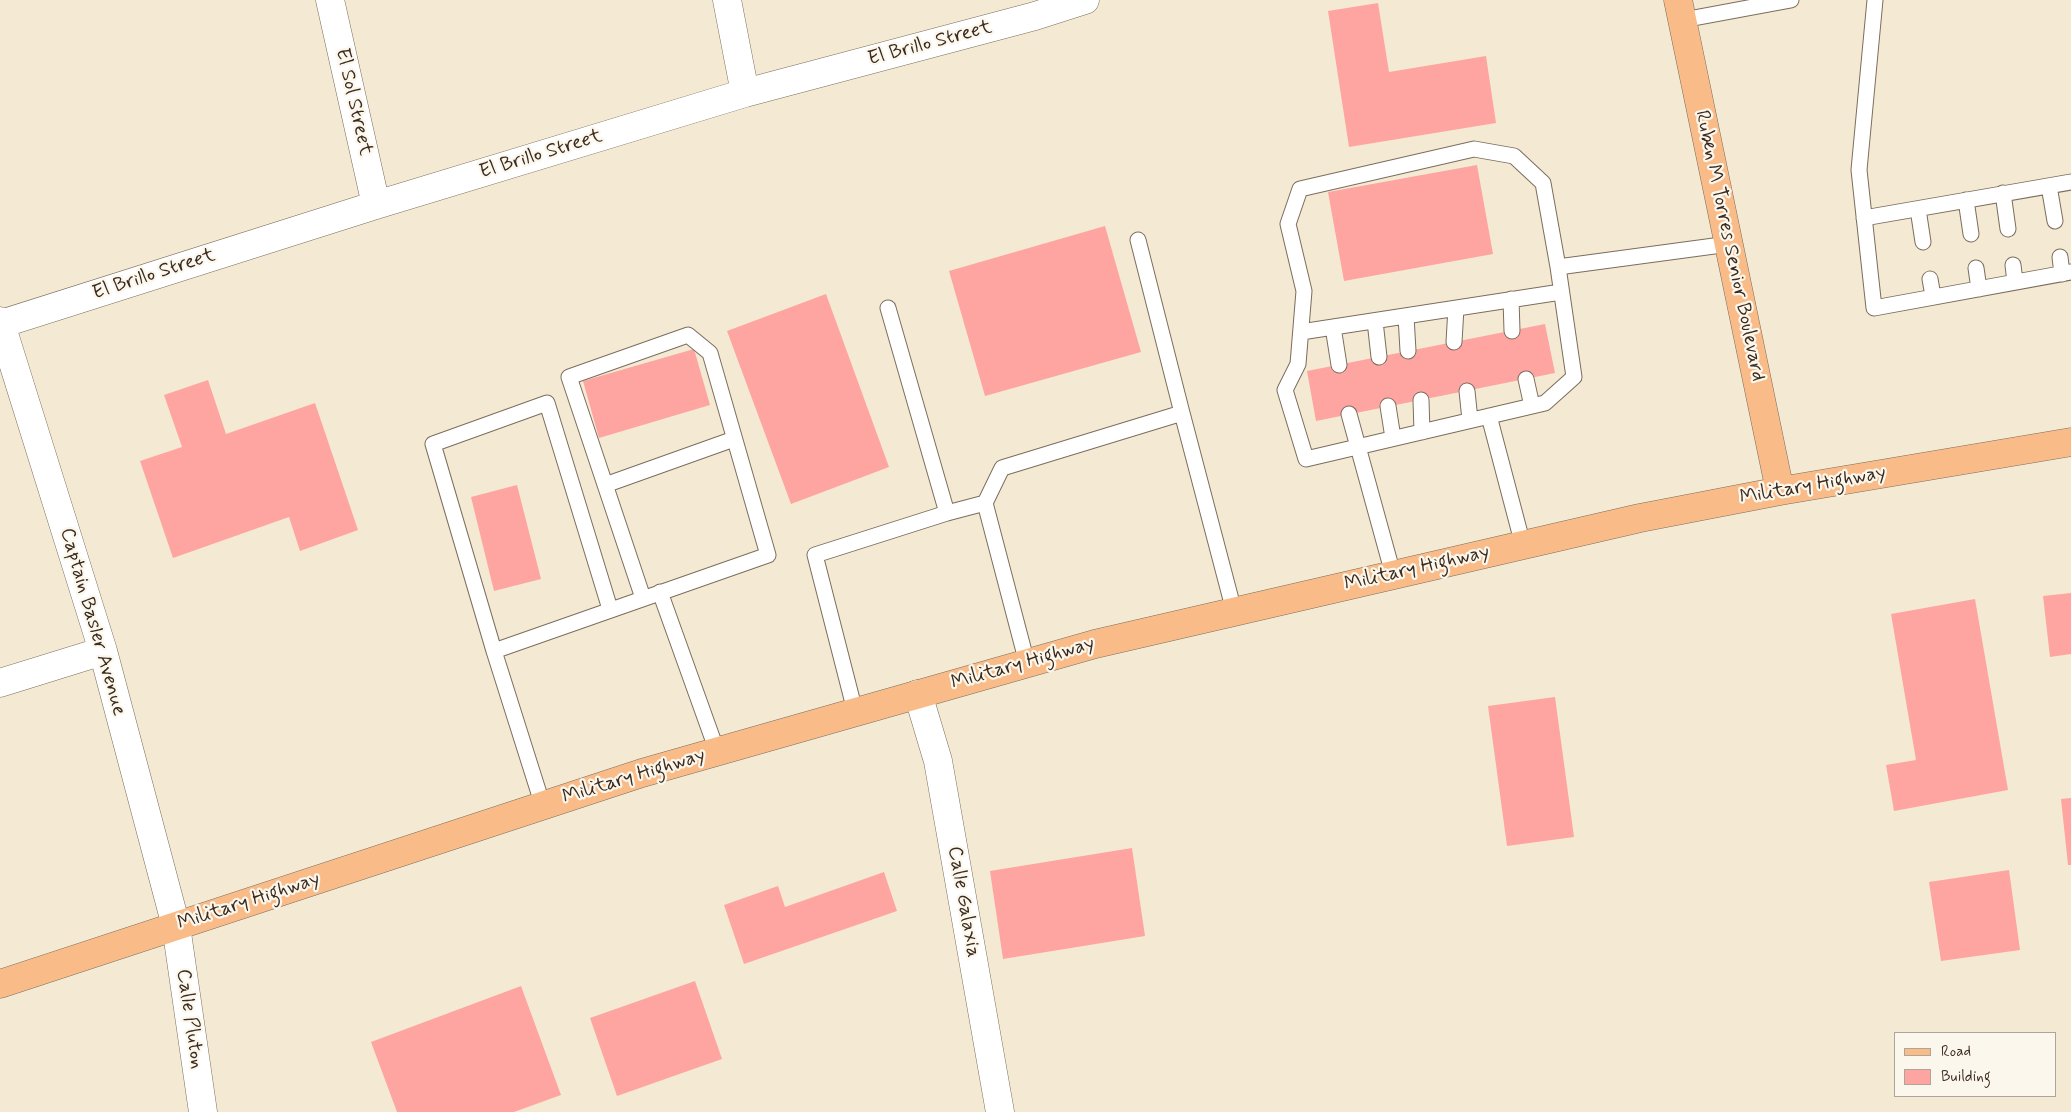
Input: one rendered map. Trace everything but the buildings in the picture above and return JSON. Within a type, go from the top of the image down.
[{"type":"main road","name":"Ruben M Torres Senior Boulevard","points":[[1680,10],[1780,491]]},
{"type":"main road","name":"Military Highway","points":[[0,984],[642,773],[1095,644],[1640,518],[1780,491],[2071,442]]},
{"type":"street","name":"El Sol Street","points":[[330,0],[376,205]]},
{"type":"street","points":[[726,0],[745,93]]},
{"type":"street","name":"El Brillo Street","points":[[0,322],[745,93],[1035,16],[1085,0]]},
{"type":"street","name":"Captain Basler Avenue","points":[[0,322],[103,650],[176,926]]},
{"type":"street","points":[[0,683],[103,650]]},
{"type":"street","name":"Calle Galaxia","points":[[918,694],[938,761],[1000,1112]]},
{"type":"street","name":"Calle Pluton","points":[[176,926],[203,1112]]},
{"type":"lane","points":[[1680,10],[1791,0]]},
{"type":"lane","points":[[1875,0],[1859,170],[1874,308],[2066,273],[2060,257]]},
{"type":"lane","points":[[1474,149],[1514,156],[1543,183],[1561,292],[1574,377],[1545,403],[1306,458],[1285,390],[1298,364],[1301,332],[1304,291],[1288,224],[1300,189],[1474,149]]},
{"type":"lane","points":[[1864,218],[2071,182]]},
{"type":"lane","points":[[2049,186],[2055,221]]},
{"type":"lane","points":[[2003,194],[2008,229]]},
{"type":"lane","points":[[1966,200],[1971,234]]},
{"type":"lane","points":[[1918,209],[1924,242]]},
{"type":"lane","points":[[1138,240],[1234,611]]},
{"type":"lane","points":[[1558,268],[1729,244]]},
{"type":"lane","points":[[2013,265],[2015,282]]},
{"type":"lane","points":[[1976,268],[1979,289]]},
{"type":"lane","points":[[1930,279],[1933,296]]},
{"type":"lane","points":[[1301,332],[1561,292]]},
{"type":"lane","points":[[1511,299],[1512,331]]},
{"type":"lane","points":[[888,308],[948,513]]},
{"type":"lane","points":[[1454,342],[1456,308]]},
{"type":"lane","points":[[1406,316],[1408,351]]},
{"type":"lane","points":[[1375,321],[1379,357]]},
{"type":"lane","points":[[1334,327],[1339,365]]},
{"type":"lane","points":[[494,651],[768,555],[710,353],[688,335],[569,377],[643,598]]},
{"type":"lane","points":[[1526,379],[1532,406]]},
{"type":"lane","points":[[1467,391],[1470,420]]},
{"type":"lane","points":[[1421,400],[1422,432]]},
{"type":"lane","points":[[543,806],[494,651],[433,444],[547,403],[610,609]]},
{"type":"lane","points":[[1388,406],[1393,438]]},
{"type":"lane","points":[[1027,663],[985,503],[1002,468],[1182,413]]},
{"type":"lane","points":[[1349,414],[1394,574]]},
{"type":"lane","points":[[1489,416],[1522,545]]},
{"type":"lane","points":[[605,485],[734,439]]},
{"type":"lane","points":[[855,711],[815,554],[985,503]]},
{"type":"lane","points":[[660,592],[717,751]]}]
